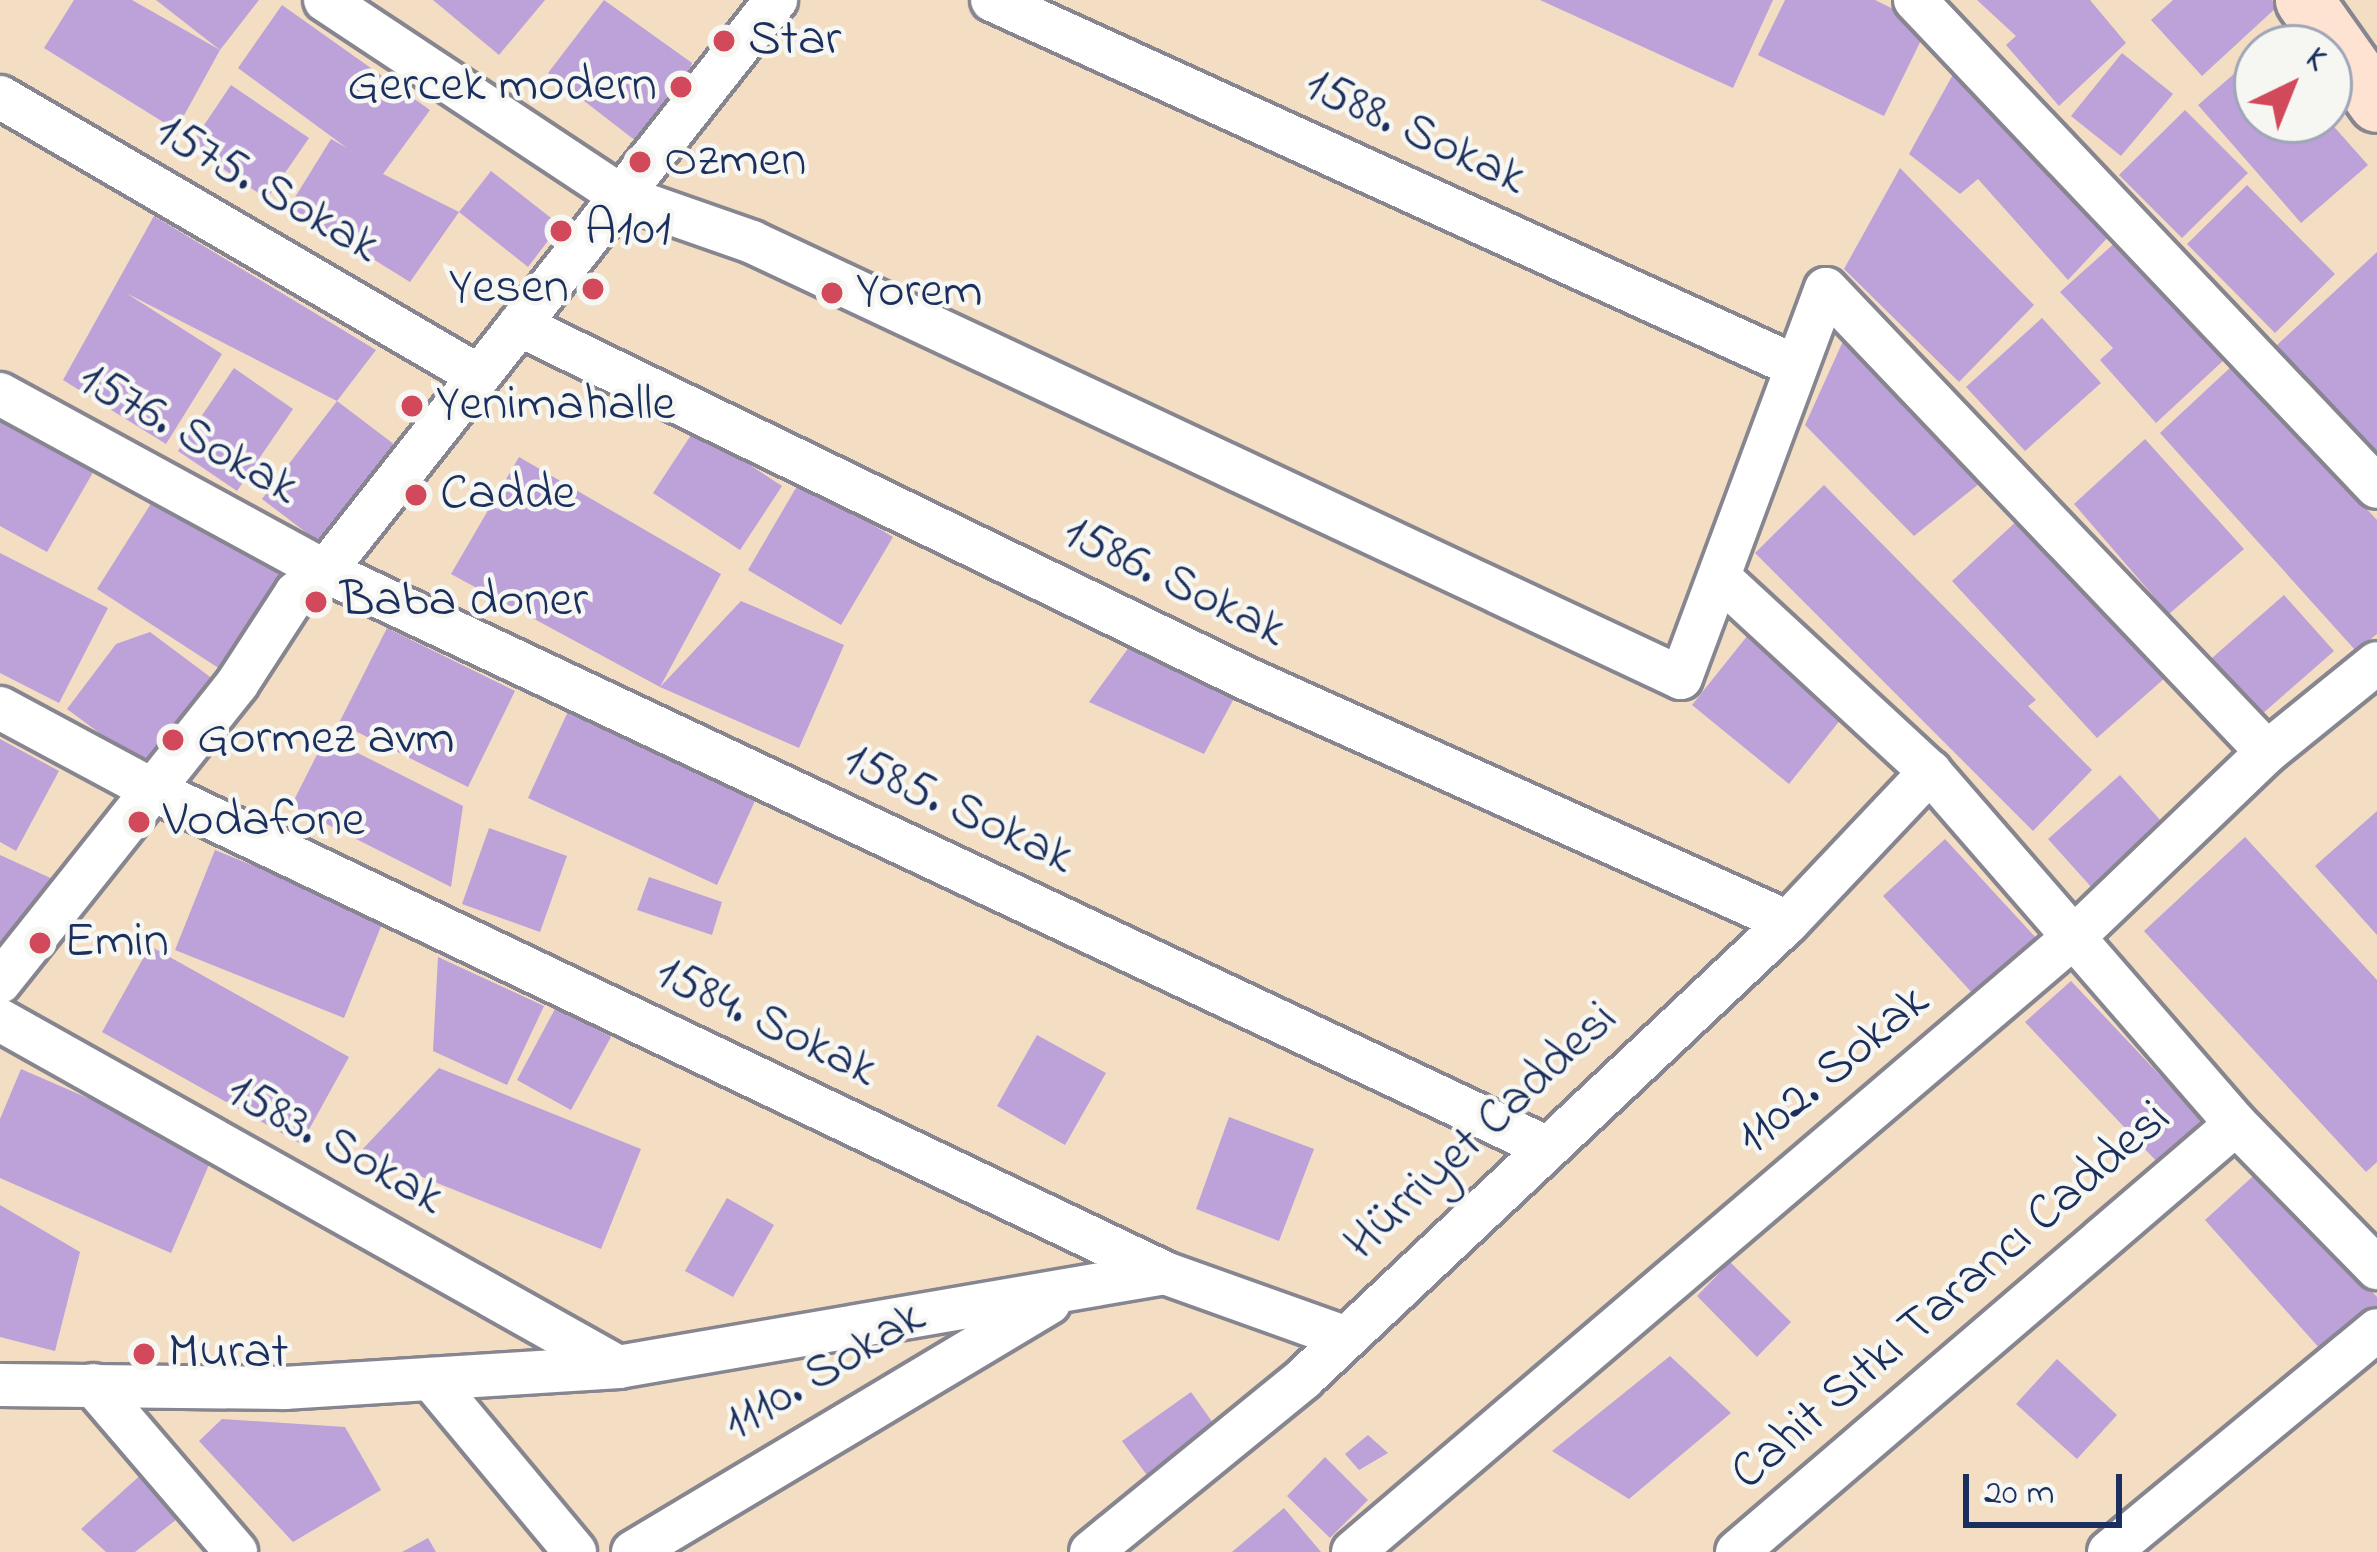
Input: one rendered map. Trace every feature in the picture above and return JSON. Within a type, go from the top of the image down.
[{"type":"main road","points":[[2304,0],[2377,103]]},
{"type":"street","points":[[325,0],[621,196],[752,242],[1681,678],[1793,365],[1826,289],[2267,752]]},
{"type":"street","name":"1588. Sokak","points":[[992,0],[1793,365]]},
{"type":"street","points":[[1915,0],[2377,487]]},
{"type":"street","points":[[0,982],[237,684],[296,593],[325,572],[621,196],[760,5]]},
{"type":"street","name":"1575. Sokak","points":[[0,97],[479,376]]},
{"type":"street","name":"1586. Sokak","points":[[519,325],[1245,678],[1789,922]]},
{"type":"street","name":"1576. Sokak","points":[[0,394],[325,572]]},
{"type":"street","name":"1585. Sokak","points":[[325,572],[1546,1147]]},
{"type":"street","points":[[1720,579],[1930,772],[2077,935],[2236,1124],[2377,1268]]},
{"type":"street","name":"1102. Sokak","points":[[1353,1552],[2077,935],[2267,752],[2377,664]]},
{"type":"street","name":"1584. Sokak","points":[[0,708],[152,790],[1165,1273],[1341,1336]]},
{"type":"street","name":"Hürriyet Caddesi","points":[[1090,1552],[1304,1378],[1341,1336],[1789,922],[1930,772]]},
{"type":"street","name":"1583. Sokak","points":[[0,1020],[618,1367]]},
{"type":"street","name":"Cahit Sıtkı Tarancı Caddesi","points":[[1737,1552],[2236,1124]]},
{"type":"street","points":[[0,1384],[431,1379],[618,1367],[1165,1273]]},
{"type":"street","name":"1110. Sokak","points":[[633,1552],[1074,1289]]},
{"type":"street","points":[[2109,1552],[2377,1330]]},
{"type":"street","points":[[431,1379],[574,1552]]},
{"type":"street","points":[[93,1385],[236,1552]]},
{"type":"building","points":[[74,0],[132,0],[220,50],[176,130],[44,48]]},
{"type":"building","points":[[156,0],[259,0],[220,50]]},
{"type":"building","points":[[433,0],[545,0],[499,55]]},
{"type":"building","points":[[604,0],[692,63],[654,155],[548,73]]},
{"type":"building","points":[[1540,0],[1773,0],[1733,88]]},
{"type":"building","points":[[1785,0],[1875,0],[1928,26],[1884,116],[1758,55]]},
{"type":"building","points":[[1977,0],[2090,0],[2126,43],[2059,106],[2006,45],[2016,36]]},
{"type":"building","points":[[2173,0],[2272,0],[2278,6],[2258,24],[2233,24],[2233,47],[2202,76],[2151,20]]},
{"type":"building","points":[[282,5],[430,110],[383,174],[459,212],[410,282],[289,207],[331,139],[347,148],[238,68]]},
{"type":"building","points":[[2122,53],[2173,94],[2121,156],[2071,116]]},
{"type":"building","points":[[1956,69],[2112,233],[2068,280],[1978,179],[1960,194],[1909,154]]},
{"type":"building","points":[[2233,75],[2233,144],[2349,144],[2368,165],[2301,223],[2198,105]]},
{"type":"building","points":[[231,85],[309,138],[267,199],[190,146]]},
{"type":"building","points":[[2185,110],[2248,173],[2182,238],[2119,175]]},
{"type":"building","points":[[1900,168],[2034,305],[1959,382],[1844,269]]},
{"type":"building","points":[[491,171],[560,225],[528,267],[459,212]]},
{"type":"building","points":[[2247,185],[2335,274],[2275,333],[2187,244]]},
{"type":"building","points":[[154,216],[376,350],[337,401],[126,293],[222,354],[166,444],[63,380]]},
{"type":"building","points":[[2117,241],[2225,359],[2156,423],[2100,360],[2113,348],[2060,292]]},
{"type":"building","points":[[2377,252],[2377,453],[2276,346]]},
{"type":"building","points":[[2042,318],[2101,383],[2025,451],[1966,387]]},
{"type":"building","points":[[1844,339],[1985,479],[1914,536],[1805,425]]},
{"type":"building","points":[[2233,365],[2377,520],[2377,634],[2356,651],[2160,433]]},
{"type":"building","points":[[234,368],[293,409],[237,491],[178,451]]},
{"type":"building","points":[[337,401],[395,445],[320,543],[262,499]]},
{"type":"building","points":[[0,415],[95,469],[47,552],[0,526]]},
{"type":"building","points":[[695,429],[782,486],[740,550],[653,493]]},
{"type":"building","points":[[2145,439],[2244,549],[2169,614],[2074,504]]},
{"type":"building","points":[[519,457],[721,574],[660,687],[451,574]]},
{"type":"building","points":[[800,481],[893,537],[841,625],[748,570]]},
{"type":"building","points":[[1824,485],[2036,700],[2028,706],[2092,770],[2033,831],[1755,553]]},
{"type":"building","points":[[157,494],[281,574],[220,669],[97,589]]},
{"type":"building","points":[[2020,518],[2166,677],[2097,738],[1952,581]]},
{"type":"building","points":[[0,553],[108,608],[59,703],[0,673]]},
{"type":"building","points":[[2284,595],[2334,651],[2261,715],[2212,658]]},
{"type":"building","points":[[741,601],[844,645],[799,748],[660,687]]},
{"type":"building","points":[[387,628],[515,691],[468,787],[339,723]]},
{"type":"building","points":[[1143,628],[1245,678],[1204,754],[1089,702]]},
{"type":"building","points":[[150,632],[221,685],[156,775],[67,709],[116,644]]},
{"type":"building","points":[[1748,635],[1845,714],[1789,784],[1692,705]]},
{"type":"building","points":[[571,705],[759,792],[717,885],[528,798]]},
{"type":"building","points":[[326,737],[463,806],[451,887],[291,806]]},
{"type":"building","points":[[0,739],[59,771],[16,851],[0,842]]},
{"type":"building","points":[[2120,775],[2177,839],[2102,899],[2048,839]]},
{"type":"building","points":[[2377,811],[2377,935],[2315,866]]},
{"type":"building","points":[[489,828],[567,856],[540,932],[462,904]]},
{"type":"building","points":[[2245,837],[2377,980],[2377,1162],[2366,1172],[2144,931]]},
{"type":"building","points":[[1945,839],[2037,939],[1975,996],[1883,896]]},
{"type":"building","points":[[215,850],[384,919],[344,1018],[175,950]]},
{"type":"building","points":[[0,855],[57,881],[0,945]]},
{"type":"building","points":[[649,877],[722,902],[712,935],[637,910]]},
{"type":"building","points":[[150,946],[349,1057],[301,1144],[102,1032]]},
{"type":"building","points":[[438,957],[544,1006],[507,1085],[433,1051]]},
{"type":"building","points":[[2071,981],[2205,1123],[2160,1165],[2025,1022]]},
{"type":"building","points":[[556,1007],[611,1037],[571,1110],[517,1080]]},
{"type":"building","points":[[1037,1035],[1106,1073],[1065,1145],[997,1106]]},
{"type":"building","points":[[439,1068],[641,1149],[601,1249],[360,1152]]},
{"type":"building","points":[[21,1069],[214,1153],[171,1253],[0,1178],[0,1119]]},
{"type":"building","points":[[1229,1117],[1314,1149],[1279,1241],[1196,1209]]},
{"type":"building","points":[[2262,1168],[2377,1297],[2377,1316],[2329,1359],[2205,1220]]},
{"type":"building","points":[[727,1198],[774,1225],[733,1297],[685,1271]]},
{"type":"building","points":[[0,1205],[80,1252],[55,1351],[0,1337]]},
{"type":"building","points":[[1730,1262],[1791,1322],[1757,1357],[1697,1296]]},
{"type":"building","points":[[1670,1356],[1731,1413],[1629,1499],[1552,1451]]},
{"type":"building","points":[[2057,1359],[2117,1415],[2077,1459],[2016,1404]]},
{"type":"building","points":[[1191,1392],[1218,1430],[1149,1478],[1122,1441]]},
{"type":"building","points":[[222,1419],[345,1427],[381,1490],[293,1542],[199,1441]]},
{"type":"building","points":[[1368,1435],[1388,1453],[1359,1470],[1345,1454]]},
{"type":"building","points":[[1325,1457],[1368,1500],[1330,1538],[1287,1496]]},
{"type":"building","points":[[145,1471],[186,1512],[135,1552],[106,1552],[81,1529]]},
{"type":"building","points":[[1284,1508],[1321,1552],[1232,1552]]},
{"type":"building","points":[[428,1538],[436,1552],[402,1552]]},
{"type":"place","name":"Star","points":[[724,41]]},
{"type":"place","name":"Gercek modern","points":[[681,87]]},
{"type":"place","name":"Ozmen","points":[[640,162]]},
{"type":"place","name":"A101","points":[[561,231]]},
{"type":"place","name":"Yesen","points":[[593,289]]},
{"type":"place","name":"Yorem","points":[[832,293]]},
{"type":"place","name":"Yenimahalle","points":[[412,406]]},
{"type":"place","name":"Cadde","points":[[416,495]]},
{"type":"place","name":"Baba doner","points":[[316,602]]},
{"type":"place","name":"Gormez avm","points":[[173,740]]},
{"type":"place","name":"Vodafone","points":[[139,822]]},
{"type":"place","name":"Emin","points":[[40,943]]},
{"type":"place","name":"Murat","points":[[144,1354]]}]
